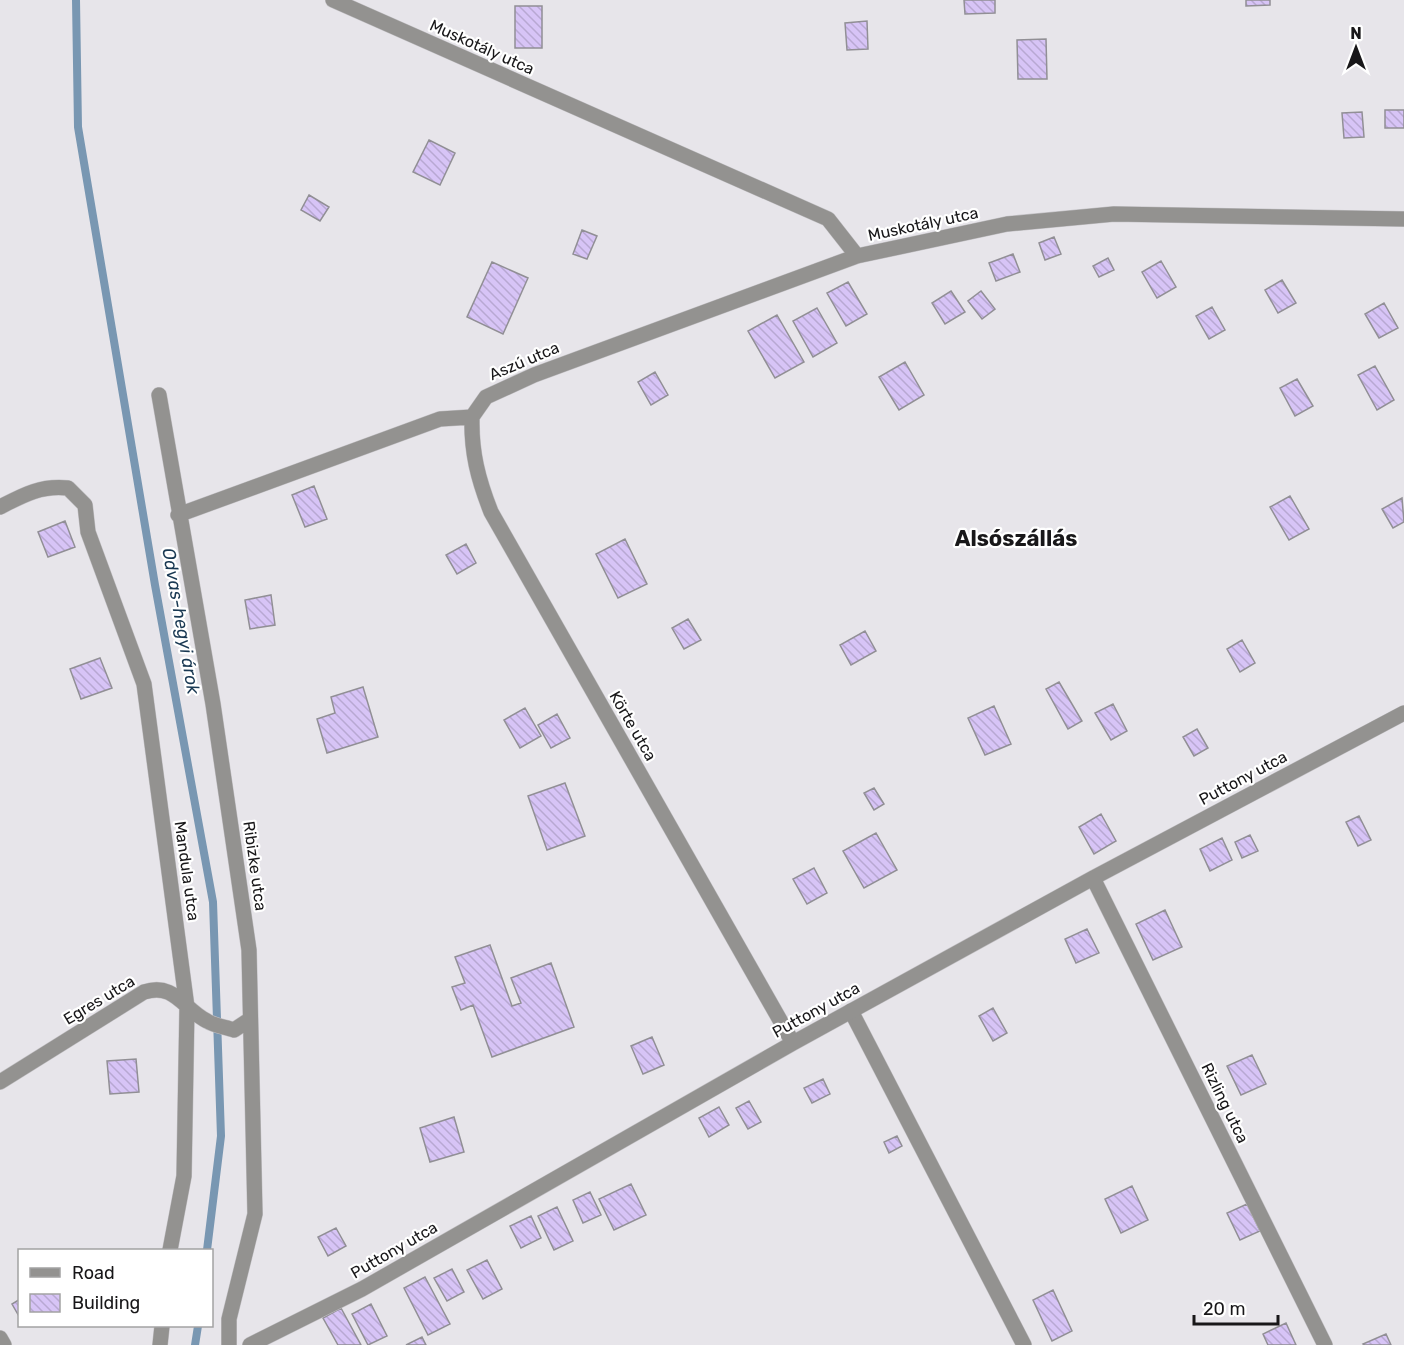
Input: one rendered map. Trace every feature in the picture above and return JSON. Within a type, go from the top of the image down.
[{"type":"street","name":"Muskotály utca","points":[[333,0],[828,219],[857,256],[1007,224],[1114,214],[1404,219]]},
{"type":"street","name":"Aszú utca","points":[[472,417],[486,397],[534,375],[857,256]]},
{"type":"street","name":"Ribizke utca","points":[[159,395],[178,515],[213,704],[249,950],[255,1214],[229,1319],[229,1345]]},
{"type":"street","points":[[178,515],[440,419],[472,417]]},
{"type":"street","name":"Körte utca","points":[[472,417],[472,454],[477,476],[491,512],[793,1043]]},
{"type":"street","name":"Mandula utca","points":[[0,507],[37,489],[56,486],[68,488],[85,505],[88,532],[144,684],[188,1007],[184,1176],[170,1249]]},
{"type":"street","name":"Puttony utca","points":[[250,1345],[362,1289],[793,1043],[1093,878],[1404,713]]},
{"type":"street","name":"Rizling utca","points":[[1093,878],[1325,1345]]},
{"type":"street","name":"Egres utca","points":[[0,1082],[144,992],[164,989],[208,1022],[234,1030],[249,1020]]},
{"type":"street","points":[[851,1011],[1024,1345]]},
{"type":"street","points":[[160,1345],[162,1327]]},
{"type":"street","points":[[0,1338],[4,1345]]},
{"type":"building","points":[[964,0],[995,0],[995,13],[965,14]]},
{"type":"building","points":[[1246,0],[1270,0],[1270,5],[1246,6]]},
{"type":"building","points":[[515,6],[542,6],[542,48],[515,48]]},
{"type":"building","points":[[867,21],[868,49],[847,50],[845,23]]},
{"type":"building","points":[[1046,39],[1047,79],[1018,79],[1017,40]]},
{"type":"building","points":[[1385,110],[1404,110],[1404,128],[1385,128]]},
{"type":"building","points":[[1362,112],[1364,137],[1344,138],[1342,113]]},
{"type":"building","points":[[429,140],[455,153],[440,185],[413,172]]},
{"type":"building","points":[[309,195],[329,207],[320,221],[301,210]]},
{"type":"building","points":[[582,230],[597,236],[587,259],[573,254]]},
{"type":"building","points":[[1054,237],[1061,254],[1045,260],[1039,243]]},
{"type":"building","points":[[1013,254],[1020,272],[996,281],[989,263]]},
{"type":"building","points":[[1108,258],[1114,270],[1099,277],[1093,266]]},
{"type":"building","points":[[1161,261],[1176,287],[1157,298],[1142,272]]},
{"type":"building","points":[[492,262],[528,278],[503,334],[467,317]]},
{"type":"building","points":[[1282,280],[1296,303],[1278,313],[1265,290]]},
{"type":"building","points":[[848,282],[867,314],[846,326],[827,293]]},
{"type":"building","points":[[951,291],[965,312],[945,324],[932,303]]},
{"type":"building","points":[[981,291],[995,309],[982,319],[968,301]]},
{"type":"building","points":[[1384,303],[1398,328],[1379,338],[1365,314]]},
{"type":"building","points":[[1212,307],[1225,330],[1209,339],[1196,316]]},
{"type":"building","points":[[817,308],[837,343],[813,357],[793,321]]},
{"type":"building","points":[[777,315],[804,362],[775,378],[748,331]]},
{"type":"building","points":[[905,362],[924,395],[899,410],[879,377]]},
{"type":"building","points":[[1375,366],[1394,400],[1377,410],[1358,375]]},
{"type":"building","points":[[655,372],[668,395],[651,405],[638,382]]},
{"type":"building","points":[[1297,379],[1313,406],[1295,416],[1280,388]]},
{"type":"building","points":[[314,486],[327,519],[305,527],[292,495]]},
{"type":"building","points":[[1290,496],[1309,529],[1289,540],[1270,507]]},
{"type":"building","points":[[1402,498],[1404,522],[1393,528],[1382,509]]},
{"type":"building","points":[[65,521],[75,547],[48,557],[38,532]]},
{"type":"building","points":[[625,539],[647,584],[618,598],[596,554]]},
{"type":"building","points":[[466,544],[476,563],[457,574],[446,555]]},
{"type":"building","points":[[271,595],[275,625],[250,629],[245,600]]},
{"type":"building","points":[[688,619],[701,640],[684,649],[672,628]]},
{"type":"building","points":[[865,631],[876,651],[851,665],[840,645]]},
{"type":"building","points":[[1242,640],[1255,663],[1240,672],[1227,649]]},
{"type":"building","points":[[100,658],[112,688],[81,699],[70,669]]},
{"type":"building","points":[[1059,682],[1082,721],[1068,729],[1046,689]]},
{"type":"building","points":[[363,687],[378,737],[327,753],[317,719],[335,713],[331,697]]},
{"type":"building","points":[[1113,704],[1127,731],[1111,740],[1095,713]]},
{"type":"building","points":[[994,706],[1011,744],[985,755],[968,718]]},
{"type":"building","points":[[525,708],[541,736],[520,748],[504,720]]},
{"type":"building","points":[[557,714],[570,738],[551,748],[538,725]]},
{"type":"building","points":[[1197,729],[1208,748],[1194,756],[1183,737]]},
{"type":"building","points":[[565,783],[585,836],[547,850],[528,796]]},
{"type":"building","points":[[874,788],[884,804],[874,810],[864,793]]},
{"type":"building","points":[[1101,814],[1116,841],[1094,854],[1079,827]]},
{"type":"building","points":[[1359,816],[1371,840],[1358,846],[1346,822]]},
{"type":"building","points":[[876,833],[897,870],[864,888],[843,851]]},
{"type":"building","points":[[1250,835],[1258,851],[1242,858],[1235,842]]},
{"type":"building","points":[[1222,838],[1232,860],[1210,871],[1200,849]]},
{"type":"building","points":[[814,868],[827,893],[807,904],[793,879]]},
{"type":"building","points":[[1165,910],[1182,947],[1153,960],[1136,924]]},
{"type":"building","points":[[1087,929],[1099,953],[1076,963],[1065,939]]},
{"type":"building","points":[[490,945],[512,1006],[521,1003],[511,978],[551,963],[574,1027],[492,1057],[473,1005],[461,1010],[452,987],[465,983],[455,957]]},
{"type":"building","points":[[993,1008],[1007,1033],[993,1041],[979,1016]]},
{"type":"building","points":[[652,1037],[664,1065],[643,1074],[631,1046]]},
{"type":"building","points":[[1252,1055],[1266,1084],[1241,1095],[1227,1066]]},
{"type":"building","points":[[136,1059],[139,1092],[110,1094],[107,1061]]},
{"type":"building","points":[[823,1079],[830,1094],[812,1103],[804,1088]]},
{"type":"building","points":[[749,1101],[761,1122],[748,1129],[736,1108]]},
{"type":"building","points":[[719,1107],[729,1125],[709,1137],[699,1118]]},
{"type":"building","points":[[454,1117],[464,1152],[430,1162],[420,1128]]},
{"type":"building","points":[[897,1136],[902,1146],[889,1153],[884,1142]]},
{"type":"building","points":[[631,1184],[646,1215],[614,1230],[599,1199]]},
{"type":"building","points":[[1132,1186],[1148,1220],[1121,1233],[1105,1199]]},
{"type":"building","points":[[590,1192],[601,1215],[583,1223],[573,1200]]},
{"type":"building","points":[[1247,1204],[1260,1231],[1240,1240],[1227,1213]]},
{"type":"building","points":[[557,1207],[573,1241],[554,1250],[538,1216]]},
{"type":"building","points":[[531,1216],[541,1238],[521,1248],[510,1226]]},
{"type":"building","points":[[336,1228],[346,1246],[328,1256],[318,1237]]},
{"type":"building","points":[[487,1260],[502,1289],[483,1299],[467,1270]]},
{"type":"building","points":[[452,1269],[464,1292],[447,1301],[434,1278]]},
{"type":"building","points":[[425,1277],[450,1324],[428,1335],[404,1288]]},
{"type":"building","points":[[1053,1290],[1072,1331],[1052,1341],[1033,1300]]},
{"type":"building","points":[[18,1300],[18,1314],[12,1304]]},
{"type":"building","points":[[371,1304],[387,1336],[368,1345],[352,1314]]},
{"type":"building","points":[[341,1308],[361,1345],[338,1345],[323,1318]]},
{"type":"building","points":[[1286,1323],[1296,1345],[1268,1345],[1263,1334]]},
{"type":"building","points":[[1386,1334],[1391,1345],[1363,1344]]},
{"type":"building","points":[[422,1337],[426,1345],[406,1345]]},
{"type":"waterway","name":"Odvas-hegyi árok","points":[[76,0],[78,127],[155,585],[213,902],[221,1136],[207,1249]]},
{"type":"waterway","name":"Odvas-hegyi árok","points":[[195,1345],[198,1327]]},
{"type":"district","name":"Alsószállás","points":[[1016,538]]}]
